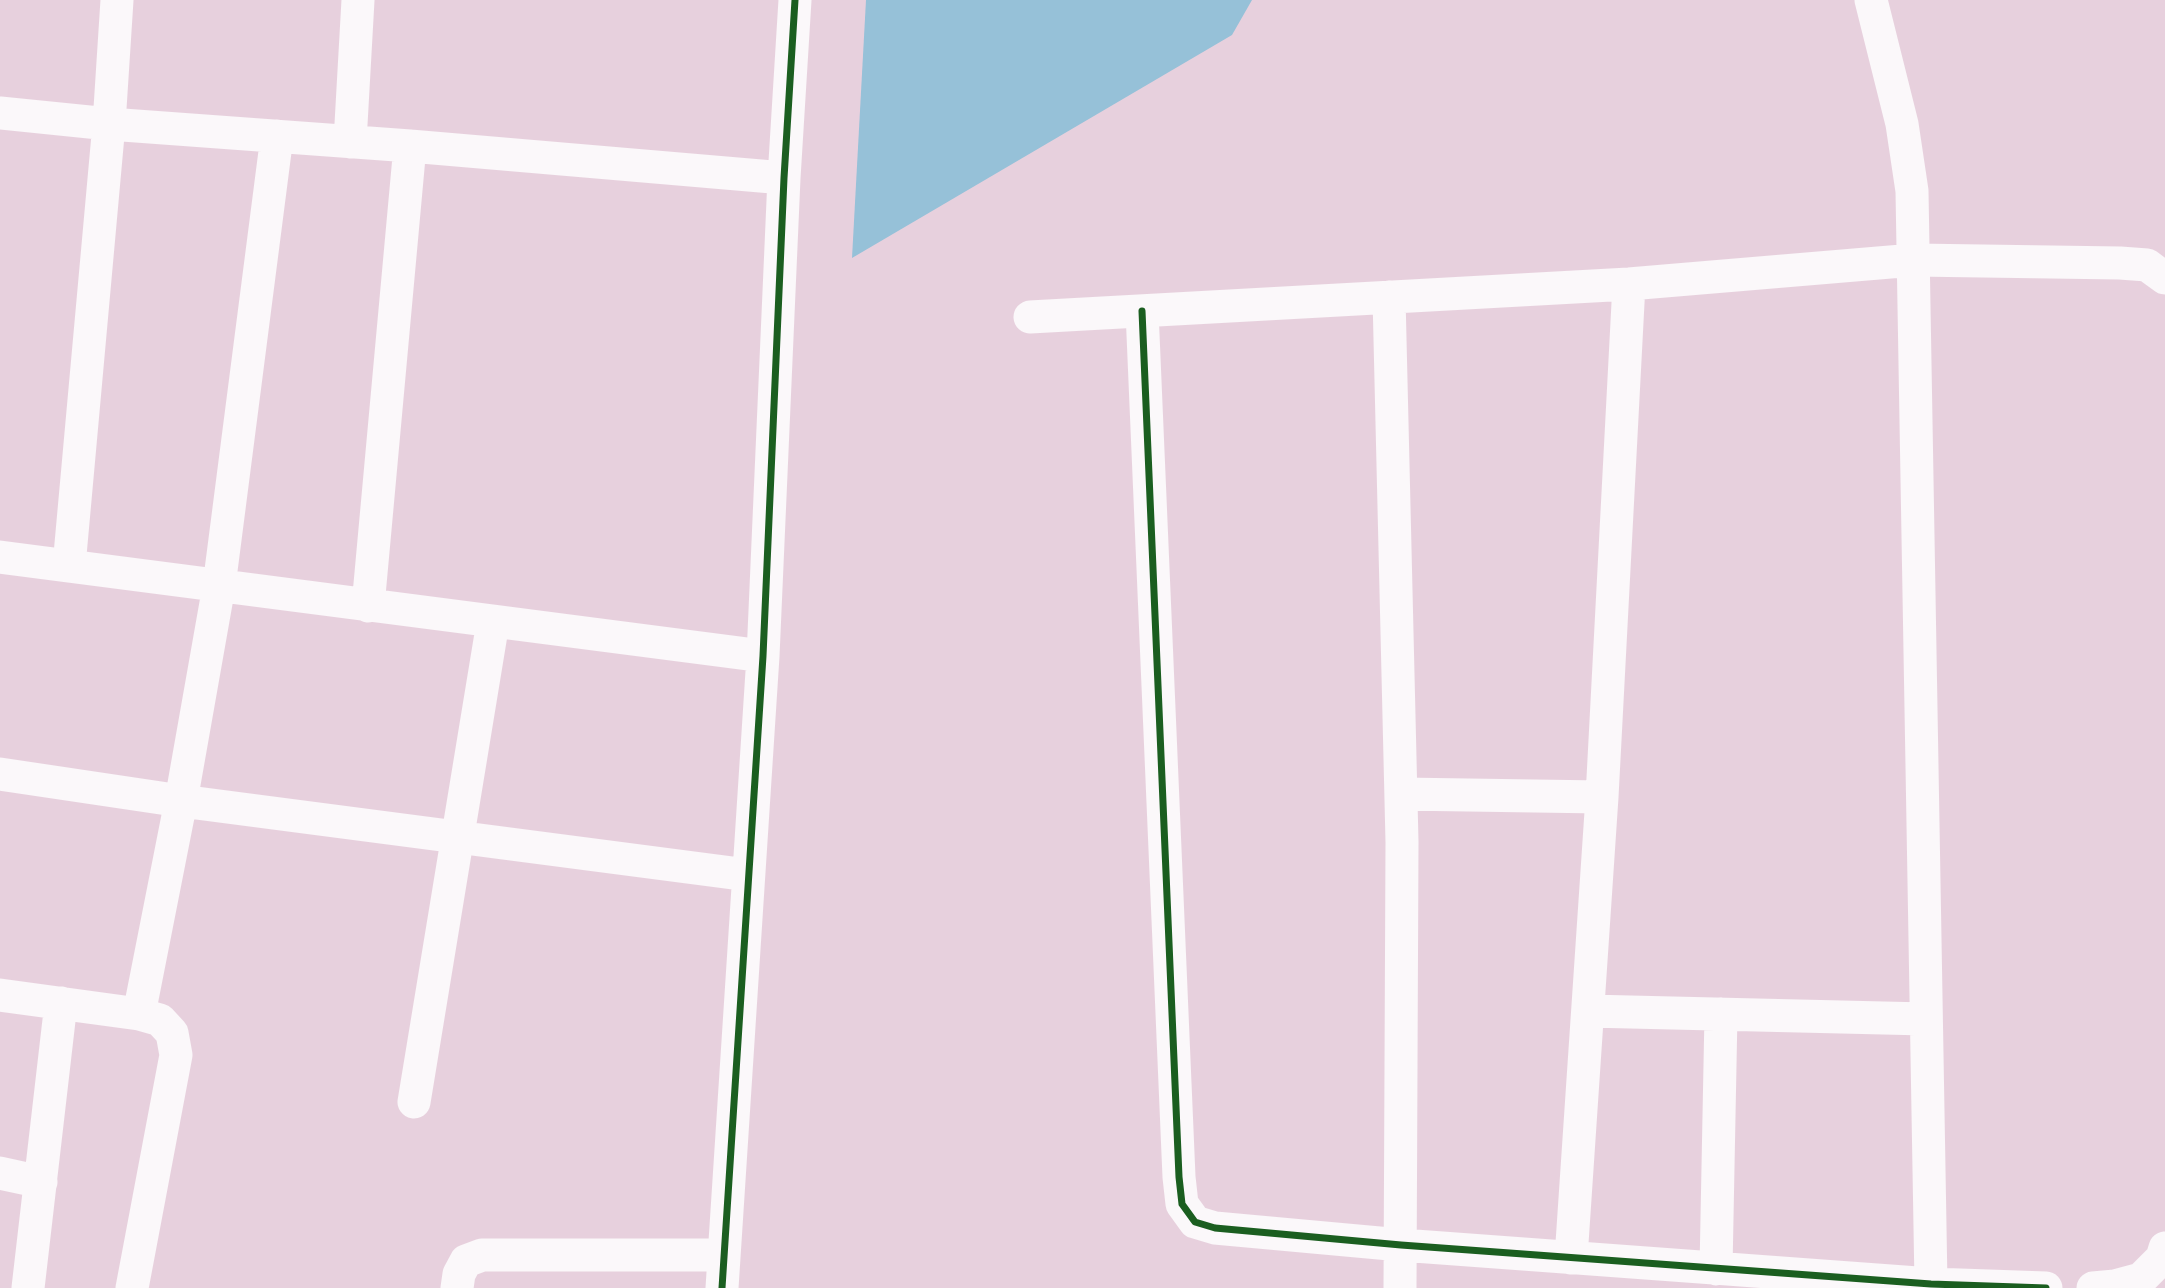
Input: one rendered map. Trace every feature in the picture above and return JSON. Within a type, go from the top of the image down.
[{"type":"street","points":[[69,566],[109,124],[117,0]]},
{"type":"street","points":[[350,142],[358,0]]},
{"type":"street","points":[[722,1288],[762,656],[795,0]]},
{"type":"street","points":[[1871,0],[1902,124],[1912,191],[1931,1284]]},
{"type":"street","points":[[0,113],[784,177]]},
{"type":"street","points":[[139,1014],[181,802],[219,586],[277,136]]},
{"type":"street","points":[[368,606],[410,146]]},
{"type":"street","points":[[1030,317],[1629,284],[1914,260],[2120,263],[2147,265],[2165,278]]},
{"type":"street","points":[[1571,1258],[1602,797],[1629,284]]},
{"type":"street","points":[[1389,297],[1401,794],[1400,1288]]},
{"type":"street","points":[[1142,312],[1179,1177],[1182,1204],[1195,1222],[1215,1228],[1571,1258],[1615,1275],[1716,1269],[1931,1284],[2046,1288]]},
{"type":"street","points":[[0,556],[762,656]]},
{"type":"street","points":[[414,1102],[494,622]]},
{"type":"street","points":[[0,774],[181,802],[748,875]]},
{"type":"street","points":[[1401,794],[1602,797]]},
{"type":"street","points":[[0,995],[139,1014],[160,1020],[172,1033],[176,1055],[132,1288]]},
{"type":"street","points":[[29,1288],[61,1003]]},
{"type":"street","points":[[1588,1011],[1926,1018]]},
{"type":"street","points":[[1716,1269],[1721,1014]]},
{"type":"street","points":[[0,1173],[41,1182]]},
{"type":"street","points":[[2092,1288],[2115,1286],[2141,1279],[2162,1258],[2165,1248]]},
{"type":"street","points":[[457,1288],[459,1274],[466,1261],[482,1255],[722,1255]]},
{"type":"water","points":[[866,0],[1252,0],[1232,35],[852,258]]},
{"type":"cycle path","points":[[722,1288],[763,656],[784,178],[795,0]]},
{"type":"cycle path","points":[[1142,311],[1179,1177],[1182,1204],[1195,1222],[1215,1228],[1401,1245],[1931,1284],[2046,1288]]}]
